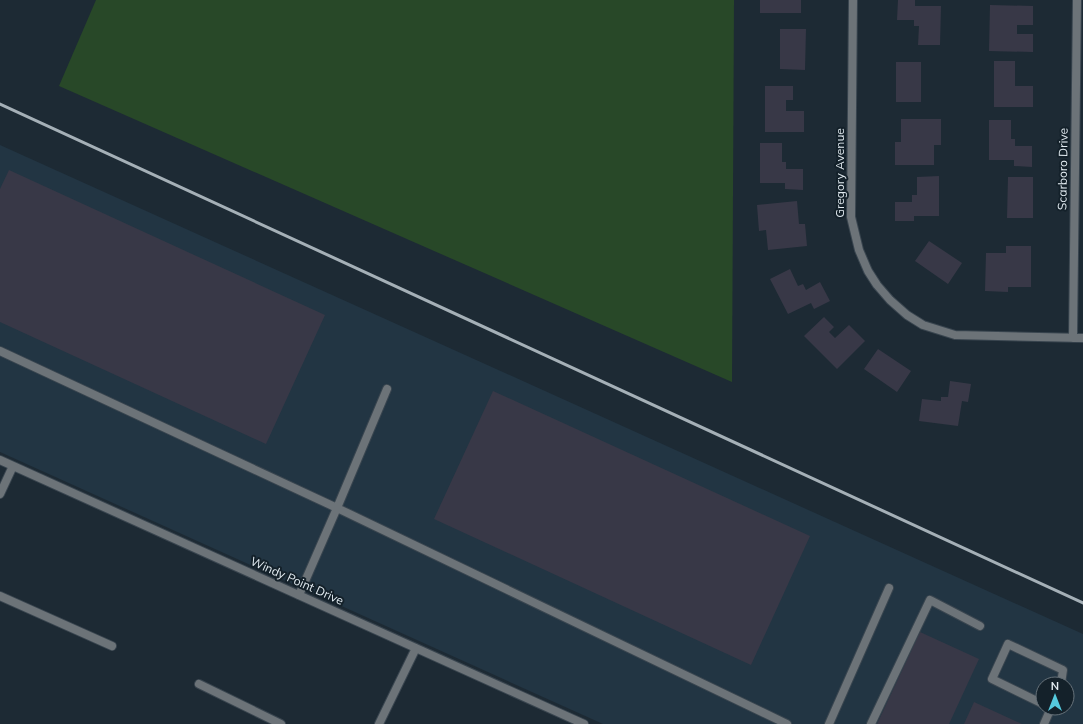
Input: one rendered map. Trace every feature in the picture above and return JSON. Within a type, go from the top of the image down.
[{"type":"street","name":"Gregory Avenue","points":[[853,0],[851,217],[859,250],[868,271],[890,300],[907,315],[923,324],[955,335],[1083,338]]},
{"type":"street","name":"Scarboro Drive","points":[[1073,338],[1077,0]]},
{"type":"street","points":[[0,351],[337,508],[787,724]]},
{"type":"street","points":[[299,595],[387,389]]},
{"type":"street","name":"Windy Point Drive","points":[[0,460],[584,724]]},
{"type":"street","points":[[0,494],[13,466]]},
{"type":"street","points":[[829,724],[889,588]]},
{"type":"street","points":[[0,596],[112,646]]},
{"type":"street","points":[[871,724],[930,600],[980,626]]},
{"type":"street","points":[[1035,700],[992,679],[1008,644],[1063,670],[1062,676]]},
{"type":"street","points":[[379,724],[416,648]]},
{"type":"street","points":[[199,684],[280,724]]},
{"type":"shaded area","points":[[0,145],[1083,634],[1083,724],[603,724],[0,452]]},
{"type":"green space","points":[[96,0],[734,0],[732,382],[59,86]]},
{"type":"building","points":[[760,0],[801,0],[801,13],[760,13]]},
{"type":"building","points":[[898,0],[915,0],[915,6],[941,6],[940,45],[918,45],[919,26],[914,26],[914,20],[897,20]]},
{"type":"building","points":[[990,5],[1033,6],[1033,25],[1017,25],[1017,34],[1033,34],[1033,52],[989,51]]},
{"type":"building","points":[[780,29],[806,29],[805,70],[780,69]]},
{"type":"building","points":[[994,61],[1015,61],[1015,86],[1033,86],[1033,107],[994,107]]},
{"type":"building","points":[[896,62],[921,62],[921,102],[896,102]]},
{"type":"building","points":[[765,86],[793,86],[793,100],[786,100],[786,111],[804,111],[804,132],[765,132]]},
{"type":"building","points":[[901,119],[941,119],[941,145],[934,145],[934,165],[895,165],[895,142],[901,142]]},
{"type":"building","points":[[989,120],[1011,120],[1011,139],[1015,139],[1015,146],[1032,146],[1032,167],[1014,166],[1014,160],[989,160]]},
{"type":"building","points":[[760,143],[782,143],[782,162],[786,162],[786,169],[803,169],[803,190],[785,189],[785,183],[760,183]]},
{"type":"building","points":[[9,170],[325,315],[266,444],[0,322],[0,189]]},
{"type":"building","points":[[939,176],[939,216],[914,216],[914,221],[895,221],[895,202],[912,202],[912,195],[917,195],[917,177]]},
{"type":"building","points":[[1008,177],[1033,177],[1033,218],[1007,218]]},
{"type":"building","points":[[797,201],[799,224],[805,224],[807,246],[768,250],[766,230],[759,231],[757,205]]},
{"type":"building","points":[[929,241],[962,263],[948,284],[915,261]]},
{"type":"building","points":[[1006,246],[1031,246],[1031,287],[1008,287],[1008,292],[985,291],[986,253],[1006,253]]},
{"type":"building","points":[[790,269],[798,286],[803,284],[806,290],[820,282],[830,301],[814,309],[811,303],[788,314],[770,279]]},
{"type":"building","points":[[824,317],[834,327],[829,332],[835,338],[849,325],[865,341],[837,369],[804,336]]},
{"type":"building","points":[[878,349],[911,371],[897,392],[864,369]]},
{"type":"building","points":[[950,381],[971,384],[968,402],[962,401],[958,426],[919,421],[922,399],[941,401],[941,397],[948,397]]},
{"type":"building","points":[[493,391],[810,536],[751,665],[434,519]]},
{"type":"building","points":[[920,632],[979,659],[949,724],[877,724]]},
{"type":"building","points":[[974,702],[1022,724],[964,724]]},
{"type":"railway","points":[[0,104],[1083,603]]}]
